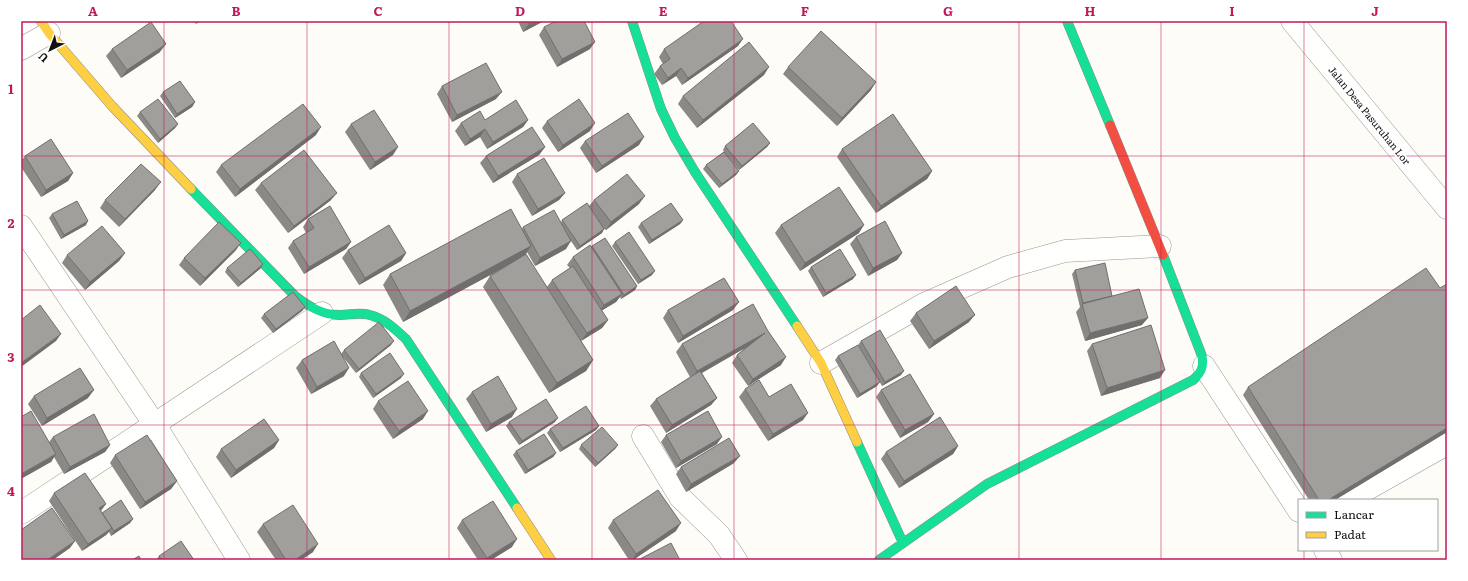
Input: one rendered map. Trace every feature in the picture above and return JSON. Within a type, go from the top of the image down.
[{"type":"street","points":[[632,21],[661,109],[675,138],[695,172],[821,363],[903,543]]},
{"type":"street","points":[[1067,21],[1160,246],[1202,356],[1204,366],[1298,509]]},
{"type":"street","name":"Jalan Desa Pasuruhan Lor","points":[[1292,21],[1447,208]]},
{"type":"street","points":[[21,49],[45,27],[112,106],[295,296],[305,304],[322,313],[339,315],[359,313],[372,316],[382,320],[406,339],[551,560]]},
{"type":"street","points":[[21,226],[156,425],[239,560]]},
{"type":"street","points":[[821,363],[924,304],[1008,267],[1064,250],[1160,246]]},
{"type":"street","points":[[21,513],[156,425],[322,313]]},
{"type":"street","points":[[879,560],[987,484],[1193,380],[1201,374],[1204,366]]},
{"type":"street","points":[[643,436],[680,497],[719,535],[736,560]]},
{"type":"street","points":[[1350,499],[1447,444]]},
{"type":"street","points":[[1326,551],[1331,560]]},
{"type":"building","points":[[527,21],[535,21],[529,24]]},
{"type":"building","points":[[556,21],[584,21],[595,42],[562,59],[544,27]]},
{"type":"building","points":[[704,21],[731,21],[743,39],[688,78],[681,68],[668,78],[660,66],[670,59],[664,49]]},
{"type":"building","points":[[151,22],[166,44],[127,70],[112,49]]},
{"type":"building","points":[[821,31],[876,82],[842,118],[788,67]]},
{"type":"building","points":[[749,42],[769,67],[703,120],[683,96]]},
{"type":"building","points":[[486,63],[502,92],[457,115],[442,86]]},
{"type":"building","points":[[180,81],[195,102],[177,114],[163,92]]},
{"type":"building","points":[[158,99],[178,124],[160,139],[140,112]]},
{"type":"building","points":[[579,99],[595,123],[563,145],[547,121]]},
{"type":"building","points":[[516,100],[528,120],[493,142],[485,129],[470,139],[461,123],[480,111],[485,120]]},
{"type":"building","points":[[303,104],[321,127],[240,189],[221,165]]},
{"type":"building","points":[[374,110],[398,147],[375,162],[351,124]]},
{"type":"building","points":[[628,113],[644,137],[602,166],[585,141]]},
{"type":"building","points":[[893,114],[932,171],[881,206],[842,149]]},
{"type":"building","points":[[753,123],[770,143],[742,166],[725,146]]},
{"type":"building","points":[[532,127],[545,147],[498,176],[486,156]]},
{"type":"building","points":[[51,139],[73,173],[46,190],[25,156]]},
{"type":"building","points":[[304,150],[337,193],[294,226],[261,183]]},
{"type":"building","points":[[724,152],[739,171],[722,184],[706,165]]},
{"type":"building","points":[[544,158],[565,193],[538,209],[517,174]]},
{"type":"building","points":[[141,164],[161,182],[125,219],[105,200]]},
{"type":"building","points":[[627,174],[645,196],[611,222],[594,200]]},
{"type":"building","points":[[839,187],[864,225],[805,263],[781,225]]},
{"type":"building","points":[[77,201],[88,221],[64,235],[52,214]]},
{"type":"building","points":[[587,203],[604,229],[580,246],[562,220]]},
{"type":"building","points":[[671,203],[683,220],[652,240],[641,223]]},
{"type":"building","points":[[330,206],[351,242],[309,267],[293,241],[314,228],[308,219]]},
{"type":"building","points":[[511,209],[531,246],[410,311],[390,274]]},
{"type":"building","points":[[554,210],[571,241],[540,258],[523,227]]},
{"type":"building","points":[[885,221],[902,253],[873,268],[856,237]]},
{"type":"building","points":[[219,222],[241,243],[205,278],[184,258]]},
{"type":"building","points":[[389,225],[406,253],[365,278],[348,250]]},
{"type":"building","points":[[102,226],[125,253],[90,282],[67,255]]},
{"type":"building","points":[[629,232],[655,271],[641,280],[615,242]]},
{"type":"building","points":[[605,238],[637,286],[624,295],[592,246]]},
{"type":"building","points":[[590,245],[622,294],[604,305],[573,257]]},
{"type":"building","points":[[250,249],[263,264],[241,283],[227,268]]},
{"type":"building","points":[[840,249],[856,275],[826,293],[811,267]]},
{"type":"building","points":[[526,254],[593,360],[557,383],[490,276]]},
{"type":"building","points":[[1105,263],[1112,296],[1083,303],[1075,270]]},
{"type":"building","points":[[573,266],[608,320],[587,333],[552,280]]},
{"type":"building","points":[[1426,268],[1440,288],[1447,284],[1447,428],[1330,499],[1318,499],[1248,387]]},
{"type":"building","points":[[724,278],[739,302],[683,336],[668,310]]},
{"type":"building","points":[[956,286],[975,315],[934,341],[916,313]]},
{"type":"building","points":[[1139,289],[1148,318],[1090,333],[1082,304]]},
{"type":"building","points":[[293,292],[305,307],[276,329],[264,314]]},
{"type":"building","points":[[753,304],[768,331],[786,357],[753,379],[737,355],[765,333],[697,371],[682,344]]},
{"type":"building","points":[[40,305],[61,334],[21,363],[21,320]]},
{"type":"building","points":[[379,322],[394,341],[359,369],[344,350]]},
{"type":"building","points":[[1151,325],[1165,370],[1107,388],[1092,344]]},
{"type":"building","points":[[880,330],[904,371],[885,382],[861,341]]},
{"type":"building","points":[[334,341],[349,368],[317,387],[302,360]]},
{"type":"building","points":[[858,345],[880,382],[860,394],[838,356]]},
{"type":"building","points":[[390,353],[404,374],[376,394],[361,373]]},
{"type":"building","points":[[80,368],[94,390],[47,418],[34,396]]},
{"type":"building","points":[[700,371],[717,398],[672,425],[656,399]]},
{"type":"building","points":[[910,374],[934,414],[905,430],[881,390]]},
{"type":"building","points":[[498,376],[517,409],[491,424],[472,392]]},
{"type":"building","points":[[759,380],[769,397],[791,384],[808,413],[773,434],[745,389]]},
{"type":"building","points":[[408,381],[428,411],[399,431],[378,401]]},
{"type":"building","points":[[546,399],[558,418],[522,441],[509,422]]},
{"type":"building","points":[[586,406],[599,426],[563,448],[550,429]]},
{"type":"building","points":[[31,411],[56,454],[21,474],[21,417]]},
{"type":"building","points":[[708,411],[722,437],[681,461],[666,435]]},
{"type":"building","points":[[94,414],[110,445],[70,467],[53,437]]},
{"type":"building","points":[[940,417],[958,446],[904,481],[886,452]]},
{"type":"building","points":[[264,419],[279,440],[236,470],[221,449]]},
{"type":"building","points":[[602,427],[618,445],[598,463],[581,445]]},
{"type":"building","points":[[544,434],[556,453],[528,470],[516,451]]},
{"type":"building","points":[[147,435],[177,481],[145,502],[115,455]]},
{"type":"building","points":[[729,438],[740,456],[691,484],[681,467]]},
{"type":"building","points":[[85,473],[106,504],[99,508],[112,528],[88,544],[54,493]]},
{"type":"building","points":[[658,490],[681,523],[636,554],[613,520]]},
{"type":"building","points":[[121,500],[133,519],[114,531],[102,513]]},
{"type":"building","points":[[493,501],[517,539],[487,558],[462,520]]},
{"type":"building","points":[[293,505],[318,544],[295,560],[286,560],[263,524]]},
{"type":"building","points":[[52,508],[75,541],[47,560],[23,560],[21,557],[21,530]]},
{"type":"building","points":[[181,541],[194,560],[162,560],[159,556]]},
{"type":"building","points":[[671,543],[680,560],[638,560]]},
{"type":"building","points":[[139,556],[141,560],[132,560]]},
{"type":"traffic: fast","points":[[632,21],[661,109],[675,138],[695,172],[797,326]]},
{"type":"traffic: fast","points":[[1067,21],[1110,125]]},
{"type":"traffic: fast","points":[[191,189],[300,300],[321,312],[333,315],[370,315],[390,325],[406,339],[517,508]]},
{"type":"traffic: fast","points":[[879,560],[987,484],[1193,380],[1196,377],[1202,367],[1202,356],[1163,255]]},
{"type":"traffic: fast","points":[[857,442],[903,543]]},
{"type":"traffic: slow","points":[[41,21],[49,33],[112,106],[191,189]]},
{"type":"traffic: slow","points":[[797,326],[821,363],[857,442]]},
{"type":"traffic: slow","points":[[517,508],[551,560]]},
{"type":"traffic: jam","points":[[1110,125],[1163,255]]}]
